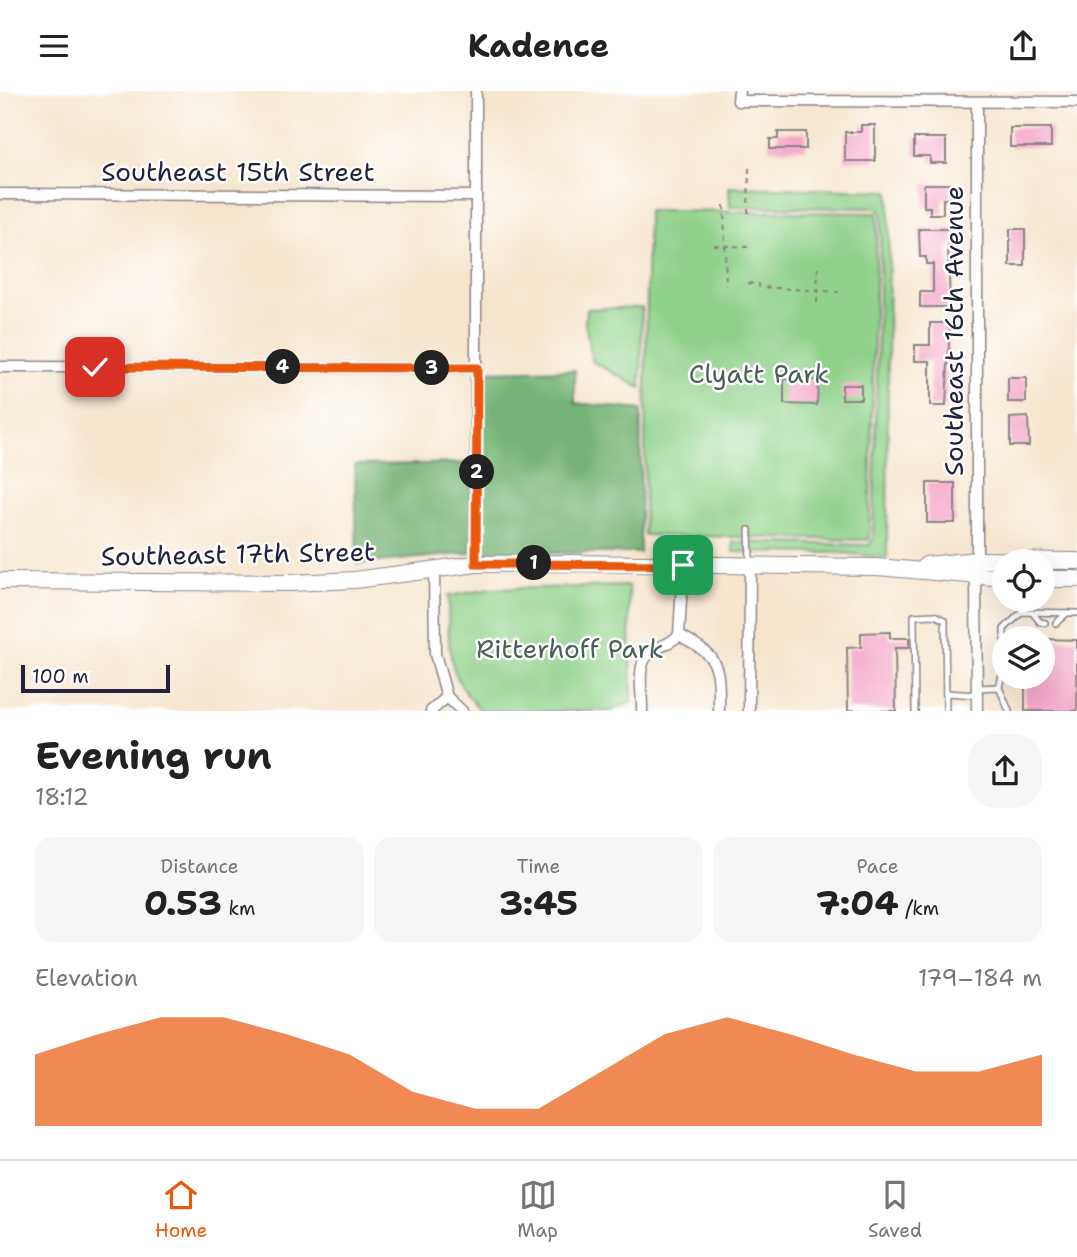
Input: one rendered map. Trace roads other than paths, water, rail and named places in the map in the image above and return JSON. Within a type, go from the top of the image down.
[{"type":"main road","name":"Southeast 17th Street","points":[[896,568],[977,560],[1077,561]]},
{"type":"main road","name":"Southeast 17th Street","points":[[0,581],[291,583],[355,580],[476,564],[896,568],[992,579]]},
{"type":"main road","points":[[1055,579],[1077,579]]},
{"type":"street","points":[[476,91],[476,564]]},
{"type":"street","points":[[739,96],[977,103],[1077,102]]},
{"type":"street","name":"Southeast 16th Avenue","points":[[977,103],[977,560]]},
{"type":"street","name":"Southeast 15th Street","points":[[0,194],[476,196]]},
{"type":"street","points":[[0,367],[477,368]]},
{"type":"street","points":[[642,711],[642,666],[647,656],[673,643],[679,635],[683,565]]},
{"type":"street","points":[[749,711],[750,565]]},
{"type":"street","points":[[434,570],[435,654],[447,697],[462,711]]},
{"type":"street","points":[[976,578],[977,711]]},
{"type":"street","points":[[679,635],[707,650],[718,665],[719,711]]},
{"type":"street","points":[[431,711],[447,697]]},
{"type":"lane","points":[[749,530],[750,565]]},
{"type":"lane","points":[[1007,626],[1022,612]]},
{"type":"lane","points":[[1032,612],[1077,613]]},
{"type":"lane","points":[[1032,612],[1040,622],[1045,622]]},
{"type":"lane","points":[[1056,622],[1067,613]]},
{"type":"lane","points":[[915,711],[914,616],[935,615],[945,620],[946,711]]},
{"type":"lane","points":[[946,693],[994,689]]},
{"type":"lane","points":[[999,689],[1009,711]]},
{"type":"park label","name":"Clyatt Park","points":[[759,374]]},
{"type":"park label","name":"Ritterhoff Park","points":[[570,649]]}]
